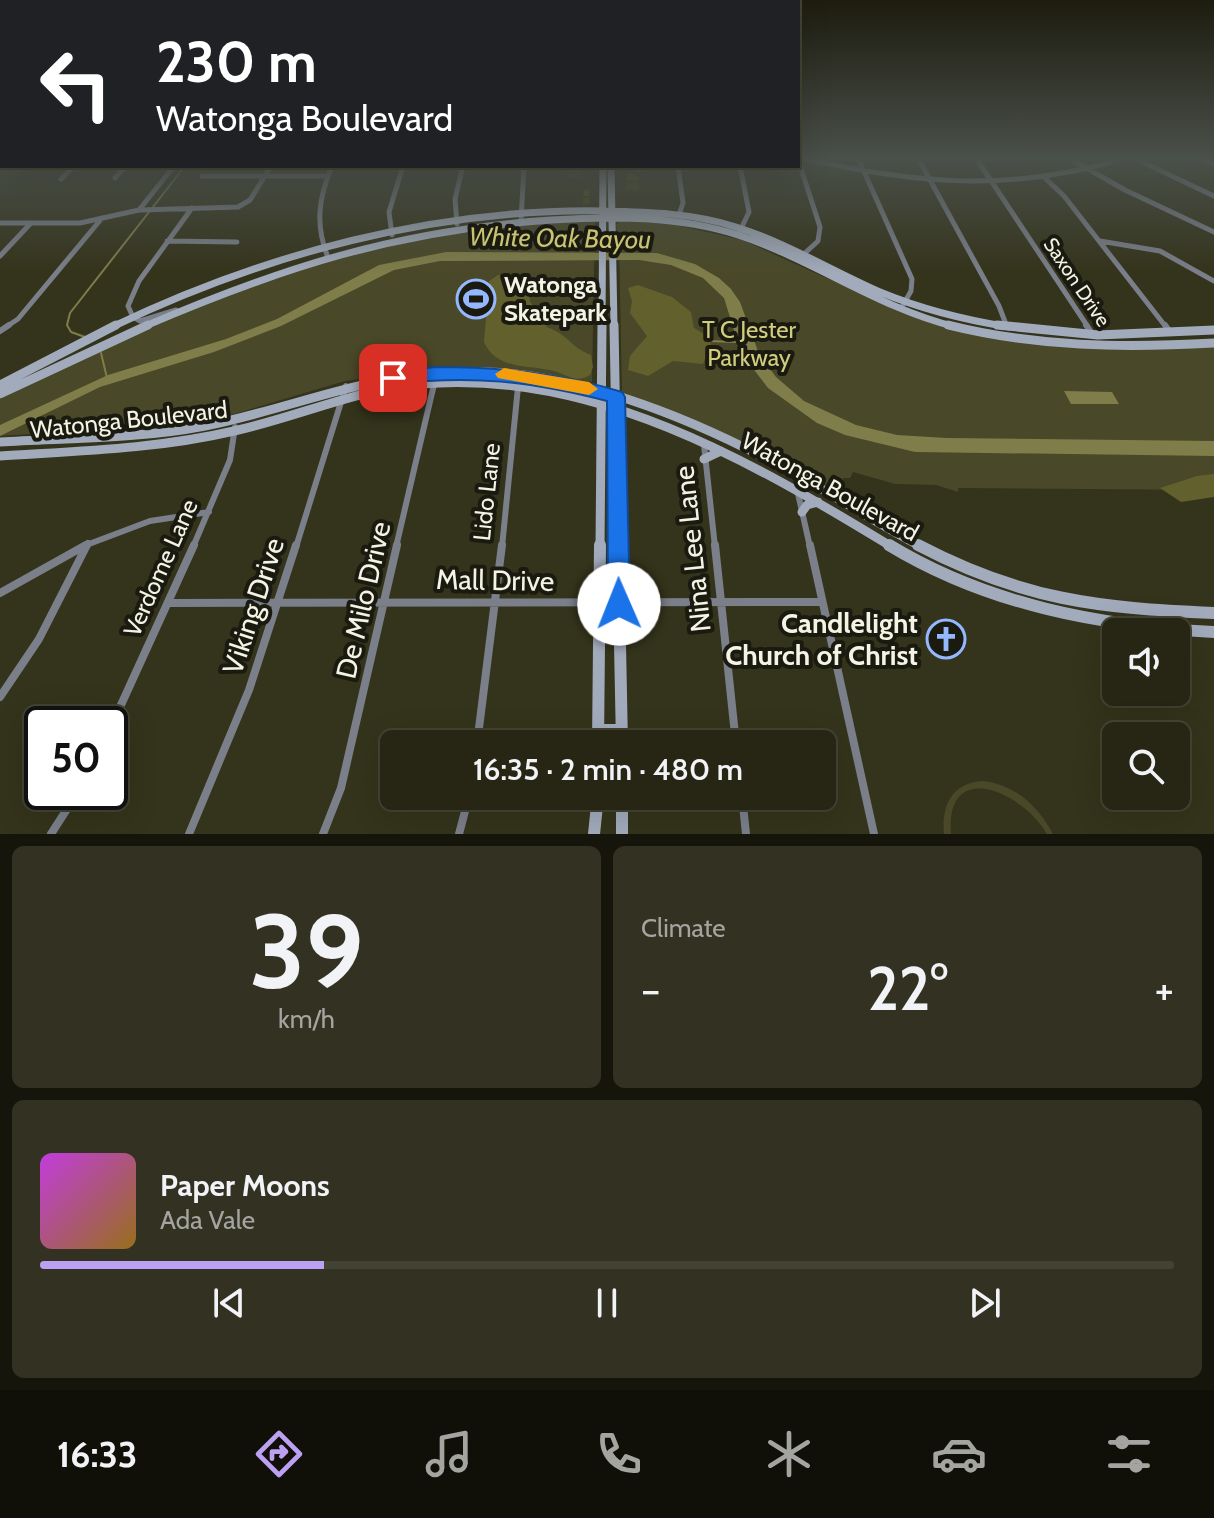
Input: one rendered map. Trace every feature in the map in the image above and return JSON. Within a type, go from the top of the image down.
[{"type":"main road","points":[[598,730],[601,244],[608,197]]},
{"type":"main road","points":[[607,215],[740,232],[861,294],[986,334],[1043,342],[1099,345],[1214,343]]},
{"type":"main road","points":[[607,215],[614,244],[615,273],[622,730]]},
{"type":"main road","points":[[0,385],[133,317],[256,269],[392,235],[521,216],[679,215],[805,253],[903,306],[1007,327],[1092,333],[1214,330]]},
{"type":"main road","points":[[0,394],[178,310],[326,252]]},
{"type":"main road","points":[[601,303],[615,303]]},
{"type":"main road","name":"Watonga Boulevard","points":[[0,442],[168,431],[235,420],[346,386],[496,373],[546,379],[601,392],[709,432],[934,554],[1007,586],[1098,605],[1214,613]]},
{"type":"main road","name":"Watonga Boulevard","points":[[0,456],[235,431],[345,397],[435,378],[518,387],[600,406],[721,451],[800,484],[818,502],[901,553],[951,578],[1005,599],[1102,622]]},
{"type":"main road","points":[[87,449],[93,437]]},
{"type":"main road","points":[[704,459],[721,451]]},
{"type":"main road","points":[[601,500],[617,501]]},
{"type":"main road","points":[[802,512],[807,505],[818,502]]},
{"type":"main road","points":[[1162,611],[1166,618]]},
{"type":"main road","name":"Watonga Boulevard","points":[[1190,631],[1214,632]]},
{"type":"main road","points":[[594,834],[597,810]]},
{"type":"main road","points":[[622,810],[622,834]]},
{"type":"street","points":[[142,210],[152,197]]},
{"type":"street","points":[[0,223],[70,224],[142,210],[244,205],[250,197]]},
{"type":"street","points":[[319,197],[317,225],[326,252]]},
{"type":"street","points":[[392,235],[389,212],[394,197]]},
{"type":"street","points":[[456,197],[457,224]]},
{"type":"street","points":[[521,216],[522,197]]},
{"type":"street","points":[[679,215],[682,197]]},
{"type":"street","points":[[740,232],[749,212],[746,197]]},
{"type":"street","points":[[805,253],[818,241],[820,227],[811,197]]},
{"type":"street","points":[[876,197],[912,279],[903,306]]},
{"type":"street","points":[[940,197],[999,306],[1007,327]]},
{"type":"street","name":"Saxon Drive","points":[[1002,197],[1099,345]]},
{"type":"street","points":[[1065,197],[1171,333]]},
{"type":"street","points":[[1143,197],[1214,232]]},
{"type":"street","points":[[178,310],[140,321],[133,317],[128,306],[132,293],[192,208]]},
{"type":"street","points":[[0,331],[18,319],[102,218]]},
{"type":"street","points":[[0,256],[31,223]]},
{"type":"street","points":[[167,241],[237,242]]},
{"type":"street","points":[[1100,241],[1160,251],[1214,281]]},
{"type":"street","name":"De Milo Drive","points":[[323,834],[341,788],[435,378]]},
{"type":"street","name":"Viking Drive","points":[[189,834],[249,690],[346,386]]},
{"type":"street","name":"Lido Lane","points":[[479,730],[496,601],[518,387]]},
{"type":"street","name":"Verdome Lane","points":[[121,706],[230,460],[235,420]]},
{"type":"street","name":"Nina Lee Lane","points":[[704,445],[734,730]]},
{"type":"street","points":[[800,484],[802,512],[821,602],[874,834]]},
{"type":"street","points":[[0,593],[88,543],[148,519],[209,512]]},
{"type":"street","points":[[0,697],[39,639],[88,543]]},
{"type":"street","name":"Mall Drive","points":[[169,603],[821,602]]},
{"type":"street","points":[[51,834],[66,810]]},
{"type":"street","points":[[459,834],[465,810]]},
{"type":"street","points":[[743,810],[746,834]]},
{"type":"green space","name":"T C Jester Parkway","points":[[621,221],[667,223],[742,240],[907,314],[1015,340],[1214,345],[1214,490],[958,488],[958,492],[936,485],[895,484],[853,472],[850,478],[843,478],[847,493],[844,499],[622,393],[616,224]]},
{"type":"green space","points":[[559,222],[595,222],[592,382],[487,368],[438,368],[345,381],[234,414],[182,424],[0,436],[0,399],[152,327],[268,279],[370,248],[464,232]]},
{"type":"green space","points":[[982,781],[1005,787],[1024,798],[1040,814],[1053,834],[1047,834],[1021,805],[1004,795],[987,789],[972,789],[960,796],[952,810],[951,834],[944,834],[944,814],[956,791]]},
{"type":"shaded area","points":[[446,252],[657,253],[695,264],[731,289],[740,302],[759,354],[776,377],[804,401],[856,425],[897,435],[947,438],[1214,441],[1214,456],[915,452],[845,435],[817,423],[768,388],[741,353],[724,298],[703,278],[671,265],[639,260],[440,261],[394,270],[281,326],[214,352],[100,387],[0,436],[0,425],[108,375],[226,339],[277,319],[379,265]]},
{"type":"shaded area","points":[[498,275],[512,276],[515,284],[529,288],[530,302],[547,327],[591,355],[593,367],[590,375],[579,379],[555,371],[512,364],[489,351],[484,342],[489,281]]},
{"type":"shaded area","points":[[638,285],[672,297],[691,312],[694,328],[706,335],[711,343],[703,364],[673,361],[648,376],[628,370],[630,356],[647,336],[630,313],[632,301],[628,288]]},
{"type":"shaded area","points":[[1064,391],[1112,392],[1119,404],[1071,404]]},
{"type":"shaded area","points":[[1214,474],[1214,497],[1181,502],[1160,488],[1197,476]]},
{"type":"waterway","points":[[85,337],[71,332],[67,325],[70,313],[161,197]]},
{"type":"waterway","points":[[709,341],[735,342]]},
{"type":"waterway","points":[[101,353],[107,378]]},
{"type":"slow traffic","points":[[504,374],[589,389]]},
{"type":"place","name":"Watonga Skatepark","points":[[476,299]]},
{"type":"place","name":"Candlelight Church of Christ","points":[[946,639]]},
{"type":"route","points":[[393,378],[437,373],[496,373],[546,379],[616,397],[619,604]]},
{"type":"water label","name":"White Oak Bayou","points":[[560,238]]}]
